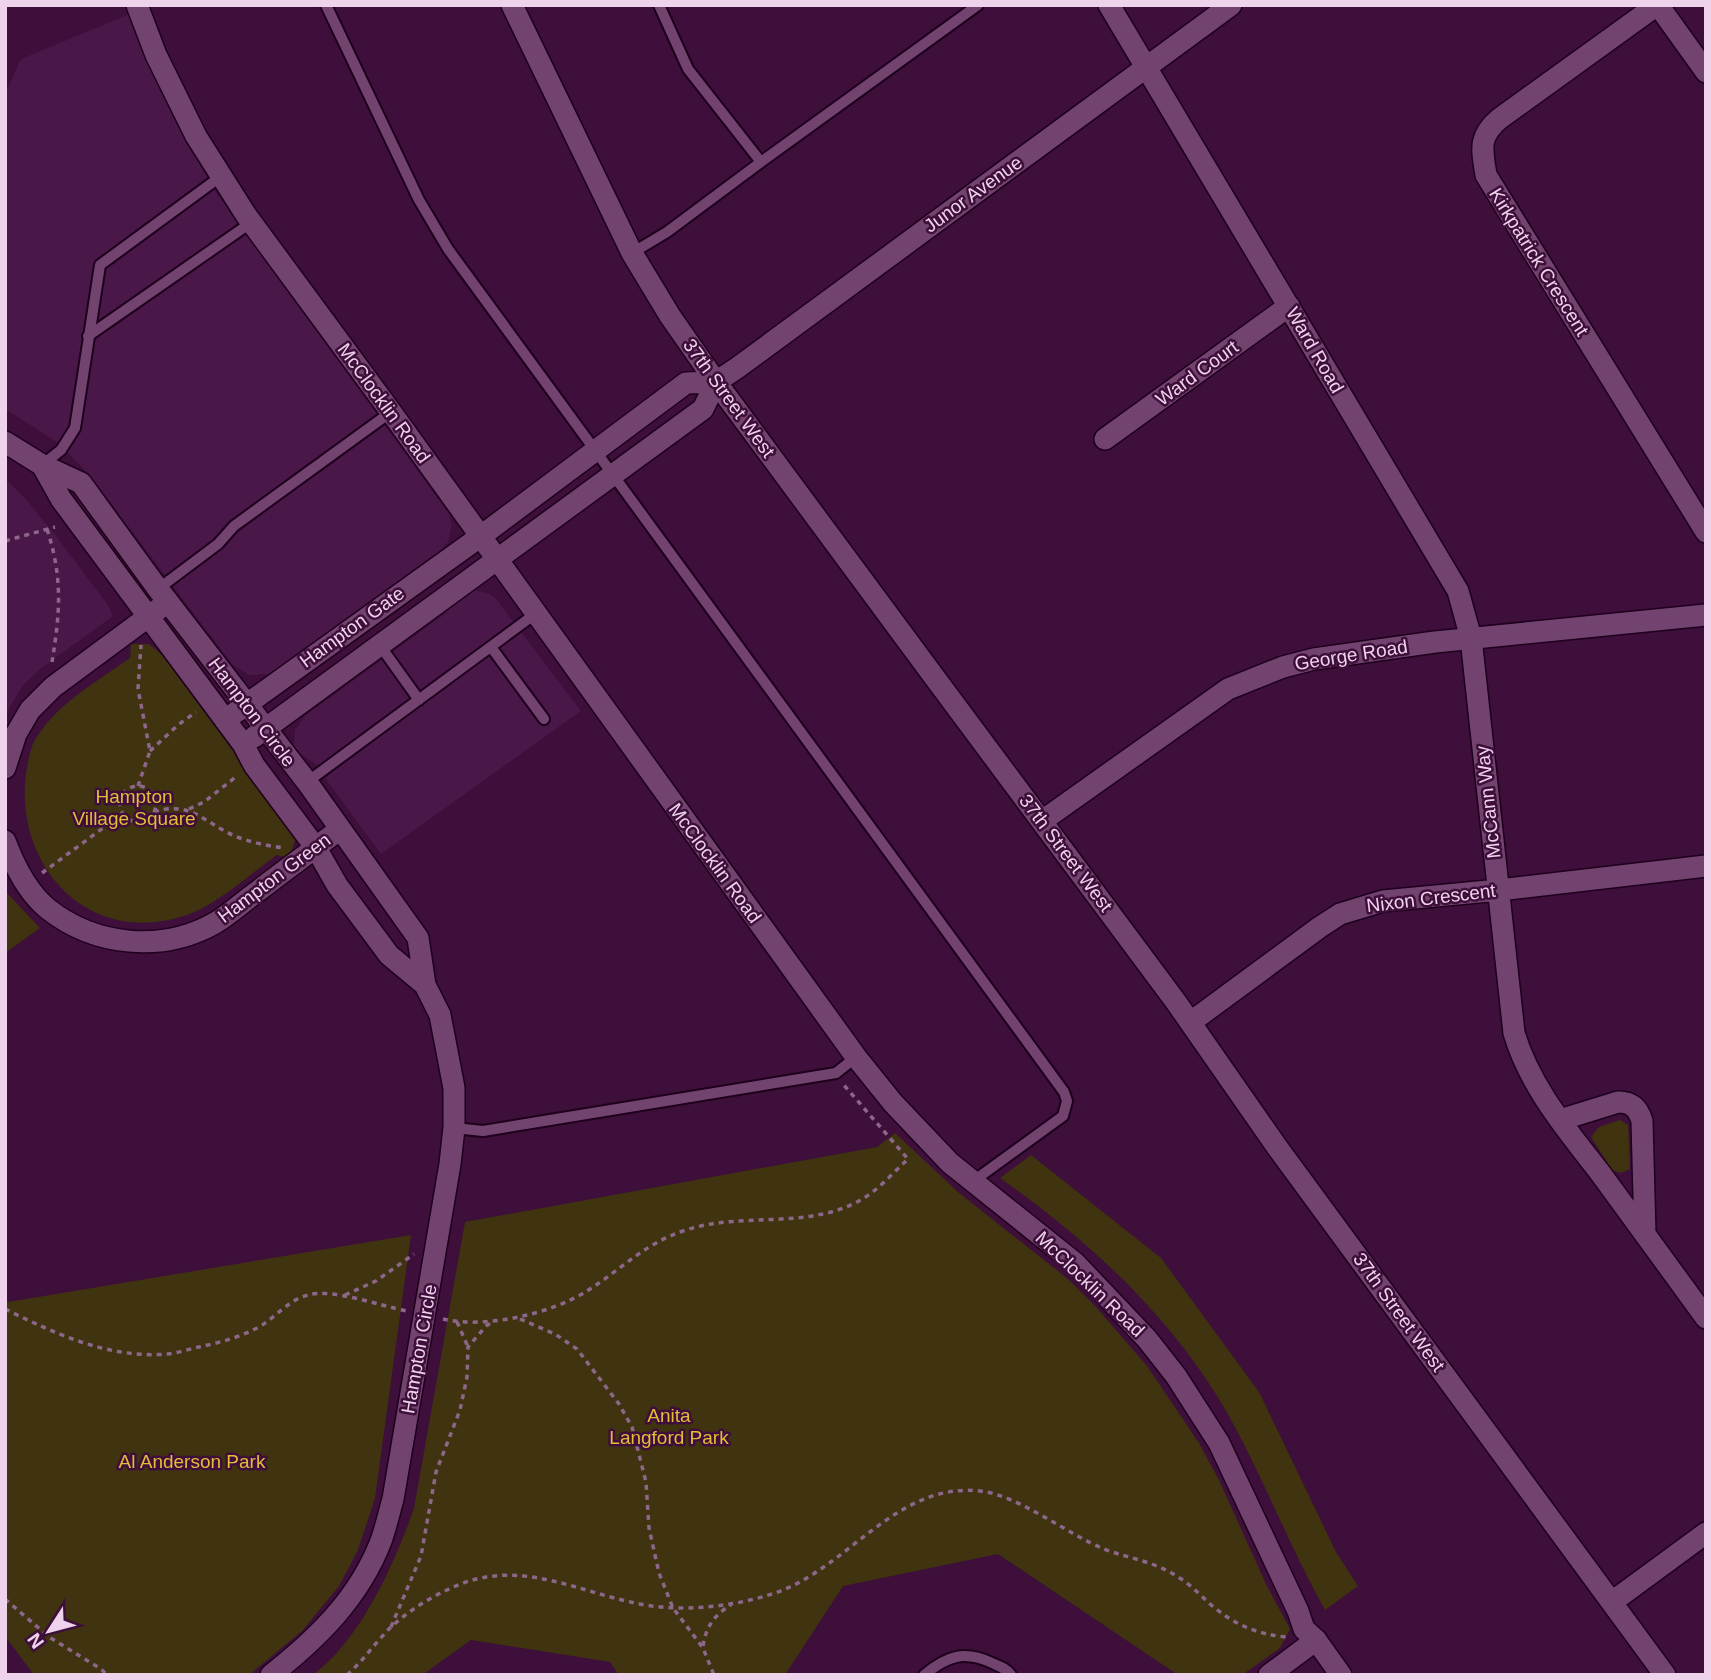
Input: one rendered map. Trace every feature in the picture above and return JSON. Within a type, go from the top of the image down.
[{"type":"street","name":"McClocklin Road","points":[[136,5],[176,97],[220,177],[856,1057],[923,1137],[972,1182],[1075,1263],[1147,1339],[1176,1376],[1201,1413],[1235,1475],[1310,1634],[1341,1675]]},
{"type":"street","name":"37th Street West","points":[[512,5],[632,253],[657,297],[716,382],[1191,1022],[1277,1147],[1665,1675]]},
{"type":"street","name":"Ward Road","points":[[1109,5],[1458,591],[1471,638]]},
{"type":"street","name":"Junor Avenue","points":[[496,560],[703,409],[716,382],[1231,5]]},
{"type":"street","points":[[1658,5],[1706,72]]},
{"type":"street","name":"Kirkpatrick Crescent","points":[[1658,5],[1487,129],[1482,141],[1483,153],[1486,175],[1706,532]]},
{"type":"street","name":"Ward Court","points":[[1105,439],[1289,306]]},
{"type":"street","name":"Junor Avenue","points":[[481,536],[686,383],[716,382]]},
{"type":"street","name":"Hampton Circle","points":[[5,442],[42,465],[81,483],[163,596],[307,782],[418,938],[425,985],[440,1015],[449,1051],[454,1088],[454,1128],[393,1499],[381,1541],[365,1576],[345,1605],[322,1632],[271,1675]]},
{"type":"street","name":"Hampton Circle","points":[[42,465],[61,499],[243,744],[254,765],[316,848],[337,885],[390,956],[425,985]]},
{"type":"street","name":"Hampton Gate","points":[[225,720],[481,536]]},
{"type":"street","name":"Hampton Gate","points":[[243,744],[496,560]]},
{"type":"street","points":[[5,768],[16,734],[30,710],[53,687],[150,617],[163,596]]},
{"type":"street","name":"George Road","points":[[1042,821],[1195,711],[1228,689],[1254,677],[1314,659],[1471,638],[1706,615]]},
{"type":"street","name":"McCann Way","points":[[1471,638],[1514,1033],[1522,1058],[1534,1082],[1560,1121],[1706,1318]]},
{"type":"street","name":"Hampton Green","points":[[5,841],[13,862],[46,907],[91,934],[142,943],[190,934],[215,923],[340,829]]},
{"type":"street","name":"Nixon Crescent","points":[[1191,1022],[1339,914],[1383,901],[1706,866]]},
{"type":"street","points":[[1560,1121],[1618,1102],[1635,1106],[1642,1121],[1645,1234]]},
{"type":"street","points":[[1612,1602],[1706,1533]]},
{"type":"street","points":[[1269,1675],[1310,1634]]},
{"type":"lane","points":[[326,5],[433,225],[1064,1092],[1068,1101],[1063,1116],[972,1182]]},
{"type":"lane","points":[[659,5],[688,69],[761,162]]},
{"type":"lane","points":[[632,253],[653,242],[978,5]]},
{"type":"lane","points":[[42,465],[61,450],[75,428],[100,265],[220,177]]},
{"type":"lane","points":[[88,336],[251,222]]},
{"type":"lane","points":[[163,596],[234,526],[391,412]]},
{"type":"lane","points":[[307,782],[535,614]]},
{"type":"lane","points":[[379,644],[419,700]]},
{"type":"lane","points":[[491,647],[544,719]]},
{"type":"lane","points":[[454,1128],[483,1131],[836,1073],[856,1057]]},
{"type":"lane","points":[[924,1675],[941,1661],[973,1654],[1006,1669],[1011,1675]]},
{"type":"path","points":[[5,541],[55,527]]},
{"type":"path","points":[[47,529],[56,558],[60,588],[59,615],[51,664]]},
{"type":"path","points":[[138,786],[149,790],[155,806],[150,817],[139,822],[128,820],[122,814],[120,804],[123,794],[138,786],[150,751],[138,699],[141,646],[139,639]]},
{"type":"path","points":[[150,751],[178,725],[203,708]]},
{"type":"path","points":[[154,812],[167,808],[188,809],[204,802],[247,769]]},
{"type":"path","points":[[188,809],[236,836],[289,849]]},
{"type":"path","points":[[38,876],[122,814]]},
{"type":"path","points":[[436,1317],[457,1322],[519,1318],[586,1292],[636,1254],[654,1243],[686,1230],[707,1224],[814,1217],[867,1197],[908,1159],[854,1099],[836,1073]]},
{"type":"path","points":[[345,1296],[376,1281],[413,1254]]},
{"type":"path","points":[[5,1309],[47,1329],[103,1349],[137,1354],[170,1354],[254,1330],[295,1300],[308,1295],[345,1296],[413,1312]]},
{"type":"path","points":[[519,1318],[555,1334],[578,1349],[619,1404],[632,1427],[646,1482],[652,1550],[673,1608],[703,1648],[714,1675]]},
{"type":"path","points":[[468,1347],[486,1326],[498,1319]]},
{"type":"path","points":[[390,1629],[421,1556],[436,1472],[460,1410],[467,1377],[468,1347],[457,1322]]},
{"type":"path","points":[[347,1675],[390,1629],[427,1602],[463,1582],[507,1575],[551,1578],[628,1601],[673,1608],[732,1604],[774,1594],[797,1584],[843,1555],[890,1516],[920,1500],[951,1491],[981,1491],[1009,1499],[1075,1536],[1107,1550],[1148,1561],[1181,1578],[1239,1625],[1264,1635],[1286,1637],[1291,1643],[1310,1634]]},
{"type":"path","points":[[5,1599],[49,1637],[93,1663],[107,1675]]},
{"type":"path","points":[[703,1648],[708,1626],[732,1604]]},
{"type":"shaded area","points":[[130,14],[173,117],[215,191],[449,514],[452,524],[448,542],[440,551],[269,674],[249,675],[232,664],[88,473],[57,442],[5,409],[5,94],[21,59]]},
{"type":"shaded area","points":[[5,479],[24,497],[56,536],[108,605],[113,616],[39,670],[23,685],[5,715]]},
{"type":"shaded area","points":[[475,590],[490,594],[496,599],[581,711],[381,854],[314,763],[294,746],[295,730],[306,715],[446,613],[449,607],[467,592]]},
{"type":"green space","name":"Hampton Village Square","points":[[131,644],[149,644],[162,655],[293,832],[295,840],[289,858],[277,855],[208,905],[184,916],[146,923],[111,918],[81,904],[56,882],[38,854],[27,821],[25,784],[32,746],[40,732],[50,719],[75,697],[130,658]]},
{"type":"green space","points":[[5,891],[40,928],[5,953]]},
{"type":"green space","points":[[1620,1120],[1628,1125],[1630,1169],[1621,1173],[1612,1170],[1591,1137],[1599,1127]]},
{"type":"green space","name":"Anita Langford Park","points":[[895,1133],[958,1192],[1068,1279],[1147,1366],[1199,1443],[1290,1629],[1280,1648],[1242,1675],[1178,1675],[998,1554],[843,1586],[785,1675],[619,1675],[610,1662],[471,1640],[422,1675],[313,1675],[330,1660],[361,1621],[386,1576],[414,1508],[465,1222],[877,1147]]},
{"type":"green space","points":[[1031,1155],[1161,1258],[1259,1392],[1336,1552],[1358,1586],[1325,1610],[1225,1409],[1179,1342],[1153,1311],[1096,1254],[1000,1178]]},
{"type":"green space","name":"Al Anderson Park","points":[[411,1235],[375,1498],[358,1550],[339,1586],[302,1631],[249,1675],[34,1675],[5,1636],[5,1299],[8,1302]]}]
